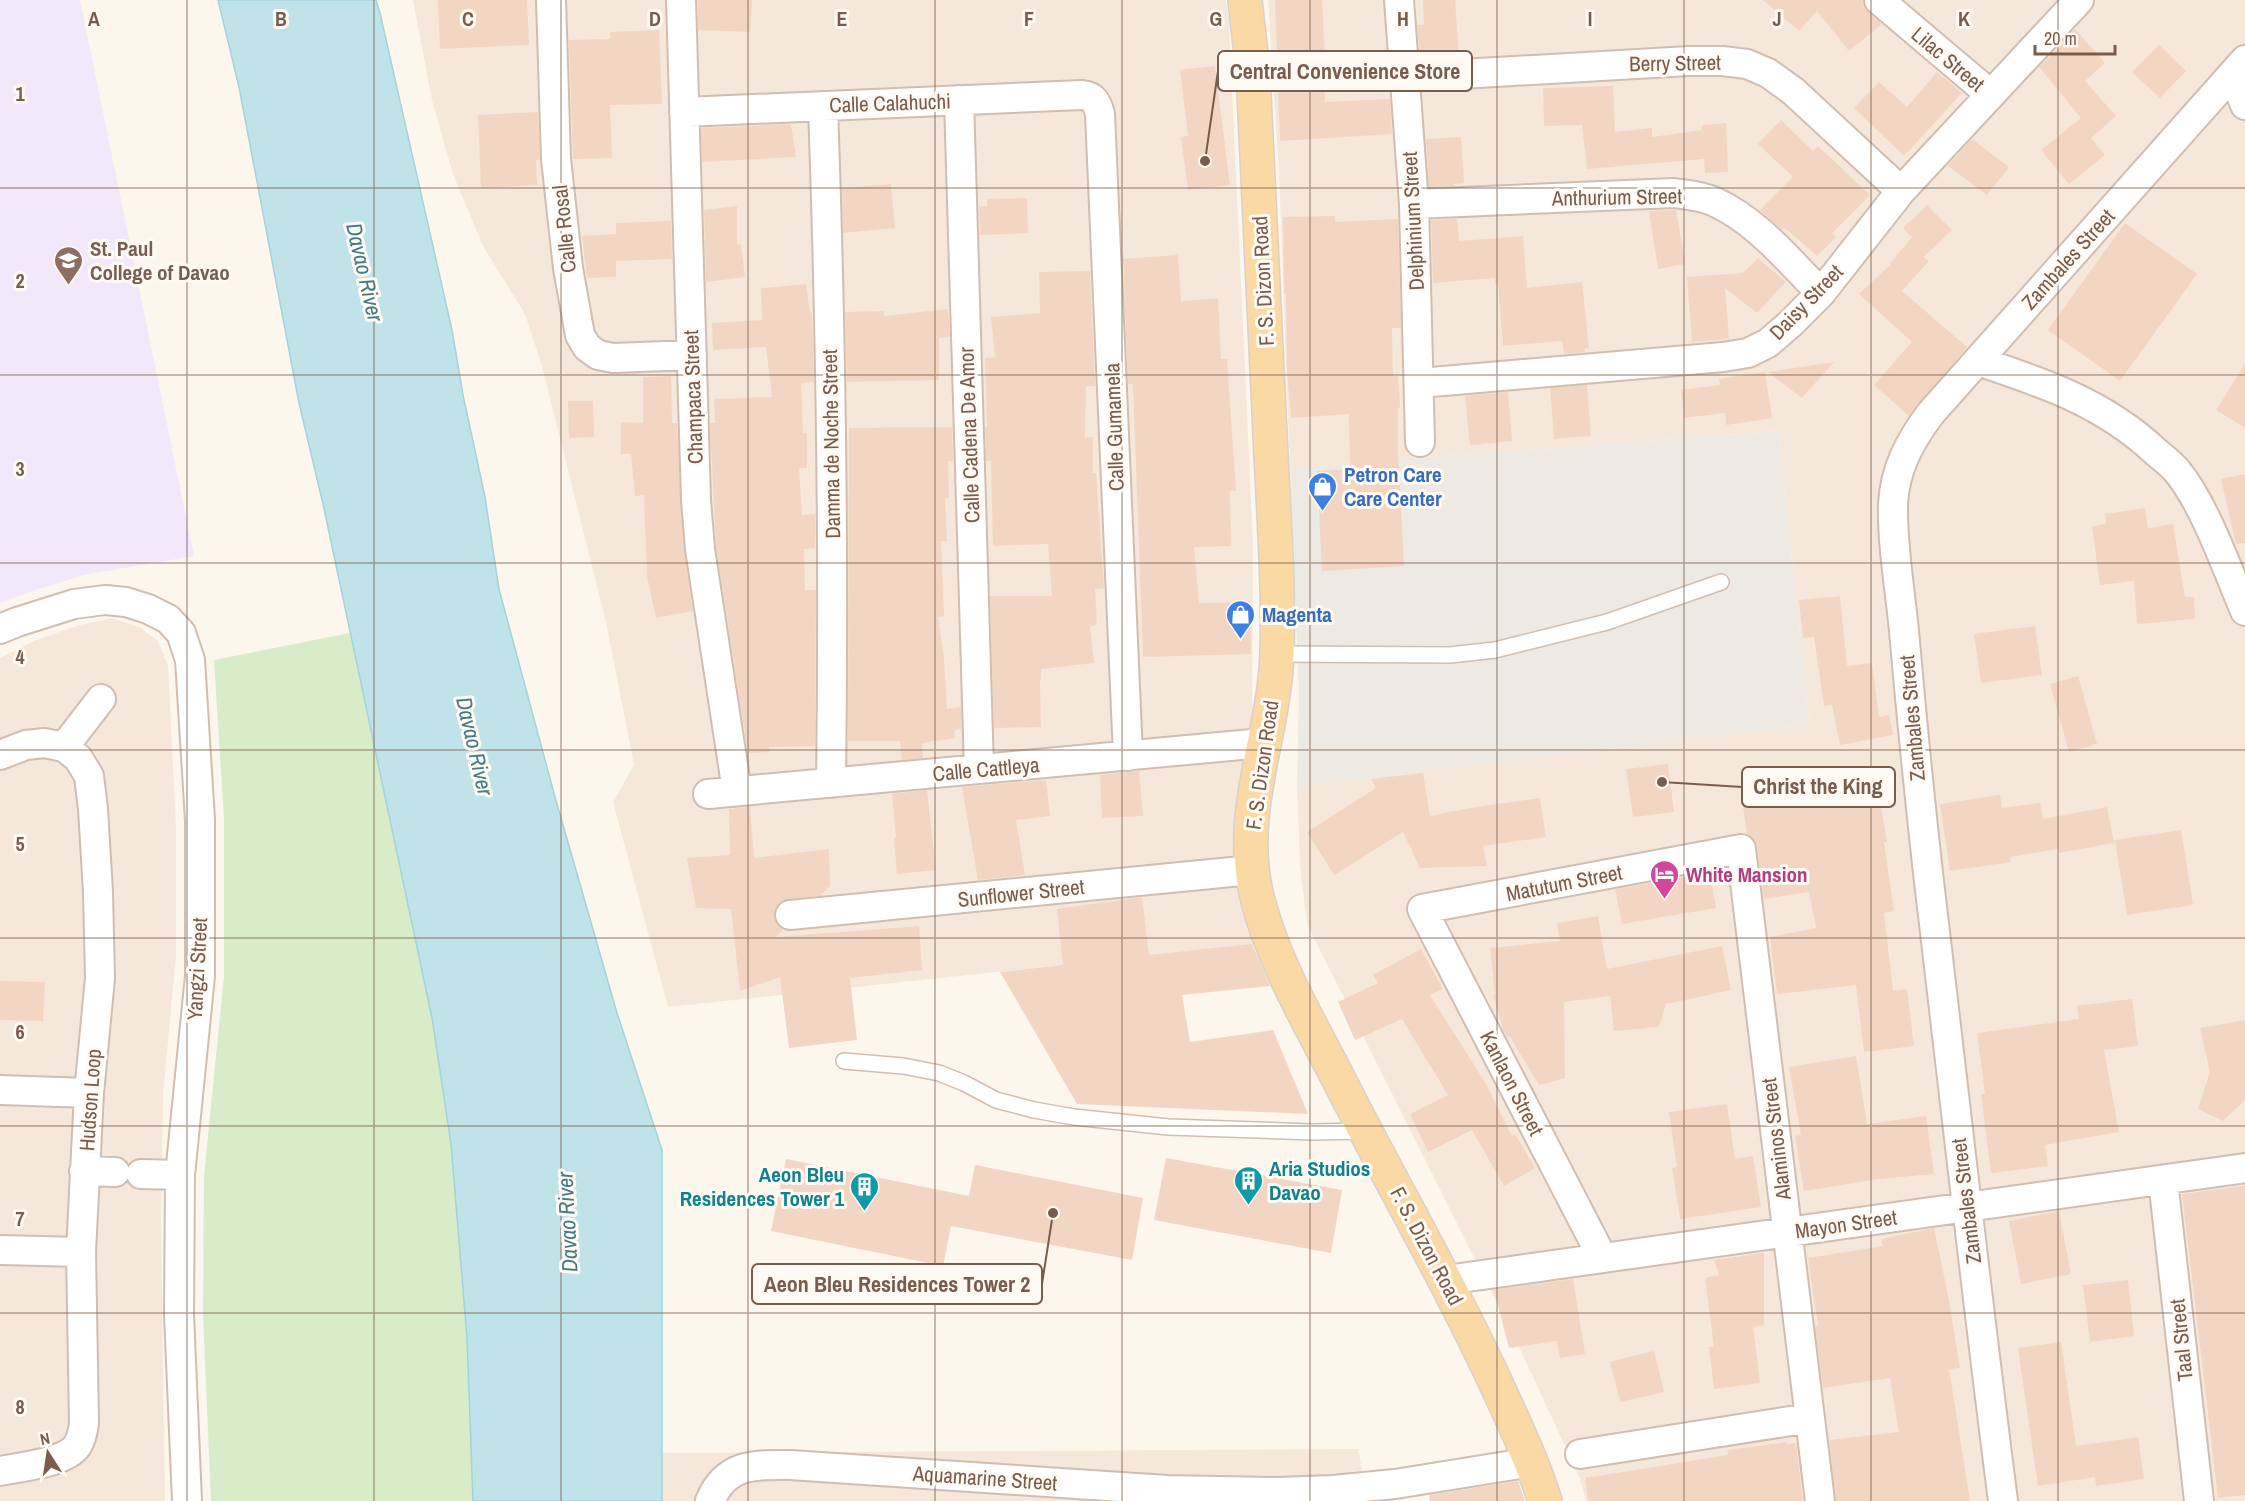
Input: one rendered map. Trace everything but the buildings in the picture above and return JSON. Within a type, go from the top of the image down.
[{"type":"main road","name":"F. S. Dizon Road","points":[[1245,0],[1254,84],[1274,528],[1277,654],[1256,776],[1251,821],[1252,870],[1270,938],[1288,981],[1365,1131],[1446,1280],[1532,1462],[1545,1501]]},
{"type":"street","name":"Calle Rosal","points":[[551,0],[556,159],[568,268],[580,335],[587,347],[598,355],[613,358],[692,355]]},
{"type":"street","name":"Champaca Street","points":[[681,0],[696,500],[700,549],[737,791]]},
{"type":"street","name":"Delphinium Street","points":[[1399,0],[1414,204],[1420,442]]},
{"type":"street","name":"Lilac Street","points":[[1879,0],[1990,94]]},
{"type":"street","name":"Daisy Street","points":[[1420,383],[1723,357],[1748,353],[1768,343],[1821,293],[1901,190],[2079,0]]},
{"type":"street","name":"Berry Street","points":[[1403,72],[1461,74],[1689,60],[1747,64],[1768,74],[1793,91],[1901,190]]},
{"type":"street","points":[[2239,67],[2245,105]]},
{"type":"street","name":"Zambales Street","points":[[2002,1501],[1918,787],[1893,505],[1896,479],[1903,457],[1930,413],[2239,67]]},
{"type":"street","name":"Calle Calahuchi","points":[[684,112],[1082,95],[1095,100]]},
{"type":"street","name":"Calle Cadena De Amor","points":[[959,100],[979,769]]},
{"type":"street","name":"Calle Gumamela","points":[[1095,100],[1100,114],[1128,756]]},
{"type":"street","name":"Damma de Noche Street","points":[[823,106],[829,267],[834,600],[831,783]]},
{"type":"street","name":"Anthurium Street","points":[[1414,204],[1674,193],[1695,196],[1714,202],[1746,221],[1821,293]]},
{"type":"street","points":[[1978,361],[2045,383],[2101,409],[2144,441],[2176,470],[2198,506],[2245,611]]},
{"type":"street","name":"Yangzi Street","points":[[0,629],[74,604],[105,600],[126,602],[168,618],[182,633],[190,660],[200,820],[200,976],[180,1175],[179,1315],[187,1501]]},
{"type":"street","points":[[0,755],[26,745],[44,743],[64,747],[101,699]]},
{"type":"street","name":"Calle Cattleya","points":[[708,794],[1263,743]]},
{"type":"street","name":"Hudson Loop","points":[[0,1471],[66,1456],[76,1447],[82,1436],[84,1423],[81,1252],[89,1093],[100,978],[98,892],[94,821],[88,776],[78,758],[64,747]]},
{"type":"street","name":"Matutum Street","points":[[1422,909],[1741,849]]},
{"type":"street","name":"Alaminos Street","points":[[1741,849],[1820,1501]]},
{"type":"street","name":"Sunflower Street","points":[[790,915],[1252,870]]},
{"type":"street","name":"Kanlaon Street","points":[[1422,909],[1602,1257]]},
{"type":"street","points":[[0,1090],[89,1093]]},
{"type":"street","name":"Mayon Street","points":[[1446,1280],[2245,1168]]},
{"type":"street","points":[[84,1171],[180,1175]]},
{"type":"street","name":"Taal Street","points":[[2163,1180],[2199,1501]]},
{"type":"street","points":[[0,1250],[81,1252]]},
{"type":"street","points":[[1580,1454],[1810,1418]]},
{"type":"street","name":"Aquamarine Street","points":[[710,1501],[715,1488],[724,1478],[738,1469],[759,1465],[790,1465],[1168,1496],[1278,1497],[1384,1485],[1532,1462]]},
{"type":"lane","points":[[1277,654],[1450,655],[1495,650],[1607,622],[1721,582]]},
{"type":"lane","points":[[844,1060],[903,1066],[939,1073],[996,1100],[1074,1117],[1168,1127],[1312,1132],[1365,1131]]},
{"type":"shaded area","name":"St. Paul College of Davao","points":[[0,0],[80,0],[194,556],[84,575],[0,603]]},
{"type":"shaded area","points":[[413,0],[1226,0],[1229,22],[1253,543],[1252,729],[1260,944],[668,1007],[613,802],[634,765],[606,622],[542,366],[525,314],[483,246],[453,174],[432,100]]},
{"type":"shaded area","points":[[1268,0],[2245,0],[2245,1501],[1586,1501],[1580,1479],[1521,1351],[1307,924],[1300,864],[1297,786],[1810,725],[1778,431],[1290,468],[1279,172]]},
{"type":"shaded area","points":[[1778,431],[1810,725],[1297,786],[1299,695],[1290,468]]},
{"type":"shaded area","points":[[112,618],[139,627],[158,641],[168,666],[176,826],[176,955],[163,1095],[161,1224],[165,1501],[0,1501],[0,658],[36,640],[80,625]]},
{"type":"shaded area","points":[[1358,1449],[1368,1501],[662,1501],[662,1453]]},
{"type":"green space","points":[[350,633],[432,1018],[451,1144],[467,1338],[473,1501],[211,1501],[203,1315],[204,1176],[224,977],[224,819],[214,660]]},
{"type":"water","name":"Davao River","points":[[218,0],[376,0],[380,13],[452,330],[463,395],[485,497],[499,589],[555,797],[617,1013],[662,1150],[662,1501],[473,1501],[467,1338],[451,1144],[432,1018],[323,504],[299,403],[239,87]]},
{"type":"place","name":"Central Convenience Store","points":[[1205,161]]},
{"type":"place","name":"St. Paul College of Davao","points":[[69,286]]},
{"type":"place","name":"Petron Care Care Center","points":[[1323,512]]},
{"type":"place","name":"Magenta","points":[[1241,640]]},
{"type":"place","name":"Christ the King","points":[[1662,782]]},
{"type":"place","name":"White Mansion","points":[[1665,900]]},
{"type":"place","name":"Aria Studios Davao","points":[[1248,1206]]},
{"type":"place","name":"Aeon Bleu Residences Tower 1","points":[[865,1212]]},
{"type":"place","name":"Aeon Bleu Residences Tower 2","points":[[1053,1213]]}]
